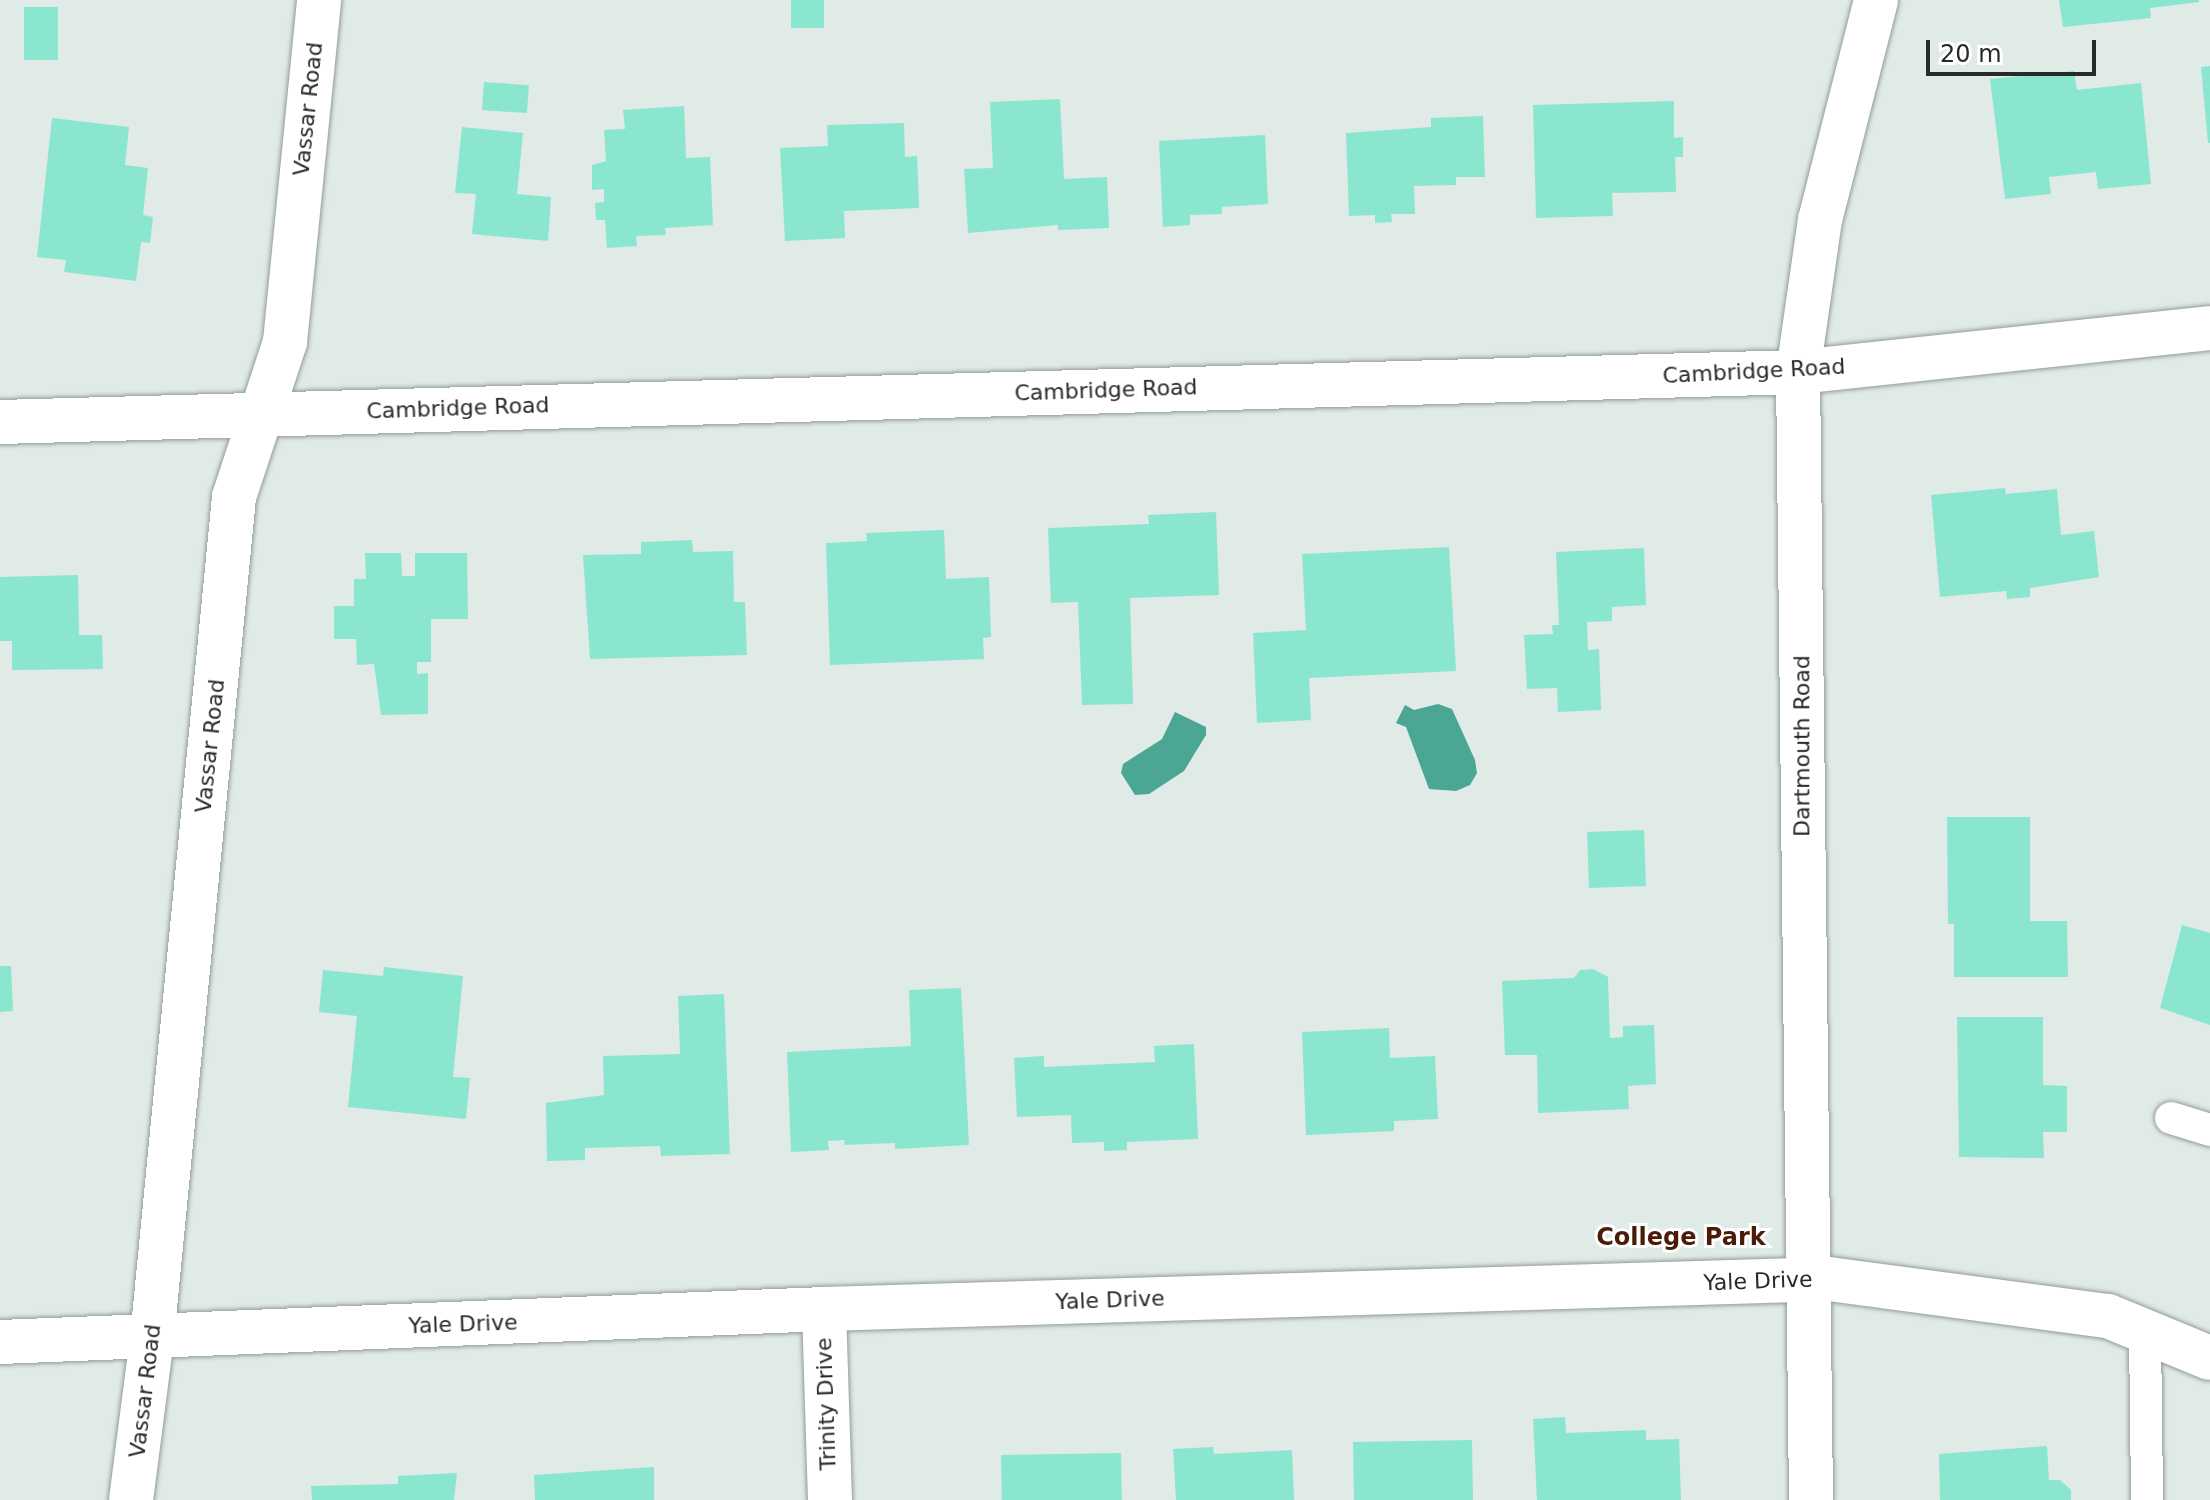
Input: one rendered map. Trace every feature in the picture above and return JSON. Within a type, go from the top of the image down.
[{"type":"street","name":"Vassar Road","points":[[131,1500],[152,1338],[234,497],[285,342],[319,0]]},
{"type":"street","name":"Dartmouth Road","points":[[1811,1500],[1806,1280],[1798,372],[1820,220],[1876,0]]},
{"type":"street","name":"Cambridge Road","points":[[0,422],[1798,372],[2210,328]]},
{"type":"street","name":"Yale Drive","points":[[0,1342],[824,1309],[1806,1280],[2064,1307],[2145,1332],[2210,1358]]},
{"type":"street","name":"Trinity Drive","points":[[824,1309],[830,1500]]},
{"type":"lane","points":[[2171,1118],[2210,1130]]},
{"type":"lane","points":[[2145,1332],[2147,1500]]},
{"type":"shaded area","points":[[1438,704],[1452,709],[1475,760],[1477,773],[1470,785],[1456,791],[1429,789],[1406,727],[1396,723],[1405,705],[1414,710]]},
{"type":"shaded area","points":[[1175,712],[1206,727],[1206,735],[1184,771],[1149,794],[1135,795],[1121,773],[1123,764],[1162,739]]},
{"type":"building","points":[[791,0],[824,0],[824,28],[791,28]]},
{"type":"building","points":[[2059,0],[2199,2],[2150,8],[2151,18],[2063,27]]},
{"type":"building","points":[[24,7],[58,7],[58,60],[24,60]]},
{"type":"building","points":[[2210,66],[2210,143],[2208,143],[2201,67]]},
{"type":"building","points":[[2074,71],[2077,90],[2141,83],[2151,184],[2098,189],[2096,172],[2049,177],[2051,194],[2005,199],[1990,79]]},
{"type":"building","points":[[484,82],[529,85],[527,113],[482,110]]},
{"type":"building","points":[[1060,99],[1064,179],[1107,177],[1109,228],[1058,230],[1058,225],[968,233],[964,169],[993,168],[990,102]]},
{"type":"building","points":[[1674,101],[1674,138],[1683,137],[1683,157],[1675,157],[1676,192],[1612,193],[1613,216],[1536,218],[1533,105]]},
{"type":"building","points":[[684,106],[686,158],[710,157],[713,225],[665,228],[666,235],[636,236],[637,246],[607,248],[605,220],[596,220],[595,203],[604,202],[604,189],[592,190],[592,165],[606,161],[604,130],[625,129],[623,110]]},
{"type":"building","points":[[1483,116],[1485,177],[1456,177],[1456,185],[1414,186],[1415,214],[1391,214],[1392,222],[1375,223],[1375,215],[1349,216],[1346,133],[1431,127],[1431,118]]},
{"type":"building","points":[[52,118],[129,127],[125,165],[148,168],[143,215],[153,217],[150,243],[141,242],[136,281],[64,272],[66,260],[37,257]]},
{"type":"building","points":[[904,123],[905,157],[917,156],[919,208],[844,211],[845,238],[785,241],[780,148],[828,146],[827,125]]},
{"type":"building","points":[[462,127],[523,133],[517,194],[551,197],[548,241],[472,234],[476,194],[455,193]]},
{"type":"building","points":[[1265,135],[1268,204],[1222,207],[1222,214],[1190,215],[1190,225],[1163,227],[1159,141]]},
{"type":"building","points":[[2005,488],[2006,494],[2057,489],[2061,535],[2094,531],[2099,577],[2030,588],[2030,597],[2007,599],[2006,591],[1940,597],[1931,495]]},
{"type":"building","points":[[1216,512],[1219,595],[1130,598],[1133,704],[1082,705],[1078,602],[1051,603],[1048,528],[1149,524],[1148,515]]},
{"type":"building","points":[[944,530],[946,579],[989,577],[991,637],[983,638],[984,659],[830,665],[826,543],[867,541],[866,533]]},
{"type":"building","points":[[692,540],[693,552],[733,551],[734,602],[745,602],[747,655],[590,659],[583,555],[641,554],[641,542]]},
{"type":"building","points":[[1449,547],[1456,671],[1309,678],[1311,720],[1257,723],[1253,633],[1306,630],[1302,554]]},
{"type":"building","points":[[1644,548],[1646,605],[1612,607],[1612,621],[1587,622],[1588,650],[1599,649],[1601,710],[1558,712],[1557,688],[1527,689],[1524,635],[1553,634],[1552,625],[1559,625],[1556,552]]},
{"type":"building","points":[[365,553],[401,553],[402,576],[415,576],[415,553],[467,553],[468,619],[431,619],[431,662],[417,662],[417,674],[428,673],[428,714],[381,715],[374,664],[357,665],[356,639],[334,639],[334,606],[354,606],[354,579],[366,579]]},
{"type":"building","points":[[78,575],[79,635],[102,635],[103,669],[12,670],[12,641],[0,641],[0,577]]},
{"type":"building","points":[[1947,817],[2030,817],[2030,921],[2067,921],[2068,977],[1954,977],[1954,924],[1948,924]]},
{"type":"building","points":[[1644,830],[1646,886],[1589,888],[1587,832]]},
{"type":"building","points":[[2182,925],[2210,933],[2210,1025],[2160,1008]]},
{"type":"building","points":[[0,966],[11,966],[13,1011],[0,1012]]},
{"type":"building","points":[[384,967],[463,976],[453,1077],[470,1078],[466,1119],[348,1107],[357,1016],[319,1012],[323,970],[383,976]]},
{"type":"building","points":[[1593,969],[1608,977],[1610,1038],[1623,1037],[1623,1026],[1654,1025],[1656,1084],[1628,1086],[1629,1109],[1538,1113],[1537,1055],[1505,1055],[1502,981],[1574,978],[1580,970]]},
{"type":"building","points":[[961,988],[969,1145],[895,1149],[895,1143],[844,1145],[845,1140],[828,1141],[829,1150],[791,1152],[787,1052],[911,1046],[909,990]]},
{"type":"building","points":[[724,994],[730,1154],[661,1156],[660,1146],[585,1148],[585,1160],[547,1161],[546,1103],[604,1095],[603,1056],[680,1054],[678,996]]},
{"type":"building","points":[[1957,1017],[2043,1017],[2043,1085],[2067,1086],[2067,1132],[2043,1132],[2044,1158],[1959,1157]]},
{"type":"building","points":[[1389,1028],[1390,1058],[1435,1056],[1438,1119],[1394,1121],[1394,1131],[1306,1135],[1302,1032]]},
{"type":"building","points":[[1194,1044],[1198,1139],[1127,1142],[1127,1150],[1104,1151],[1104,1142],[1072,1143],[1071,1115],[1017,1117],[1014,1058],[1044,1056],[1044,1067],[1155,1062],[1154,1046]]},
{"type":"building","points":[[1565,1417],[1566,1433],[1646,1430],[1646,1440],[1679,1439],[1681,1500],[1537,1500],[1533,1419]]},
{"type":"building","points":[[1472,1440],[1473,1500],[1354,1500],[1353,1442]]},
{"type":"building","points":[[2047,1446],[2049,1480],[2060,1480],[2071,1490],[2071,1500],[1940,1500],[1939,1454]]},
{"type":"building","points":[[1213,1447],[1214,1454],[1292,1450],[1294,1500],[1176,1500],[1173,1449]]},
{"type":"building","points":[[1121,1453],[1122,1500],[1002,1500],[1001,1455]]},
{"type":"building","points":[[654,1467],[654,1500],[535,1500],[534,1475]]},
{"type":"building","points":[[457,1473],[454,1500],[312,1500],[311,1486],[398,1484],[398,1476]]},
{"type":"district","name":"College Park","points":[[1681,1238]]}]
